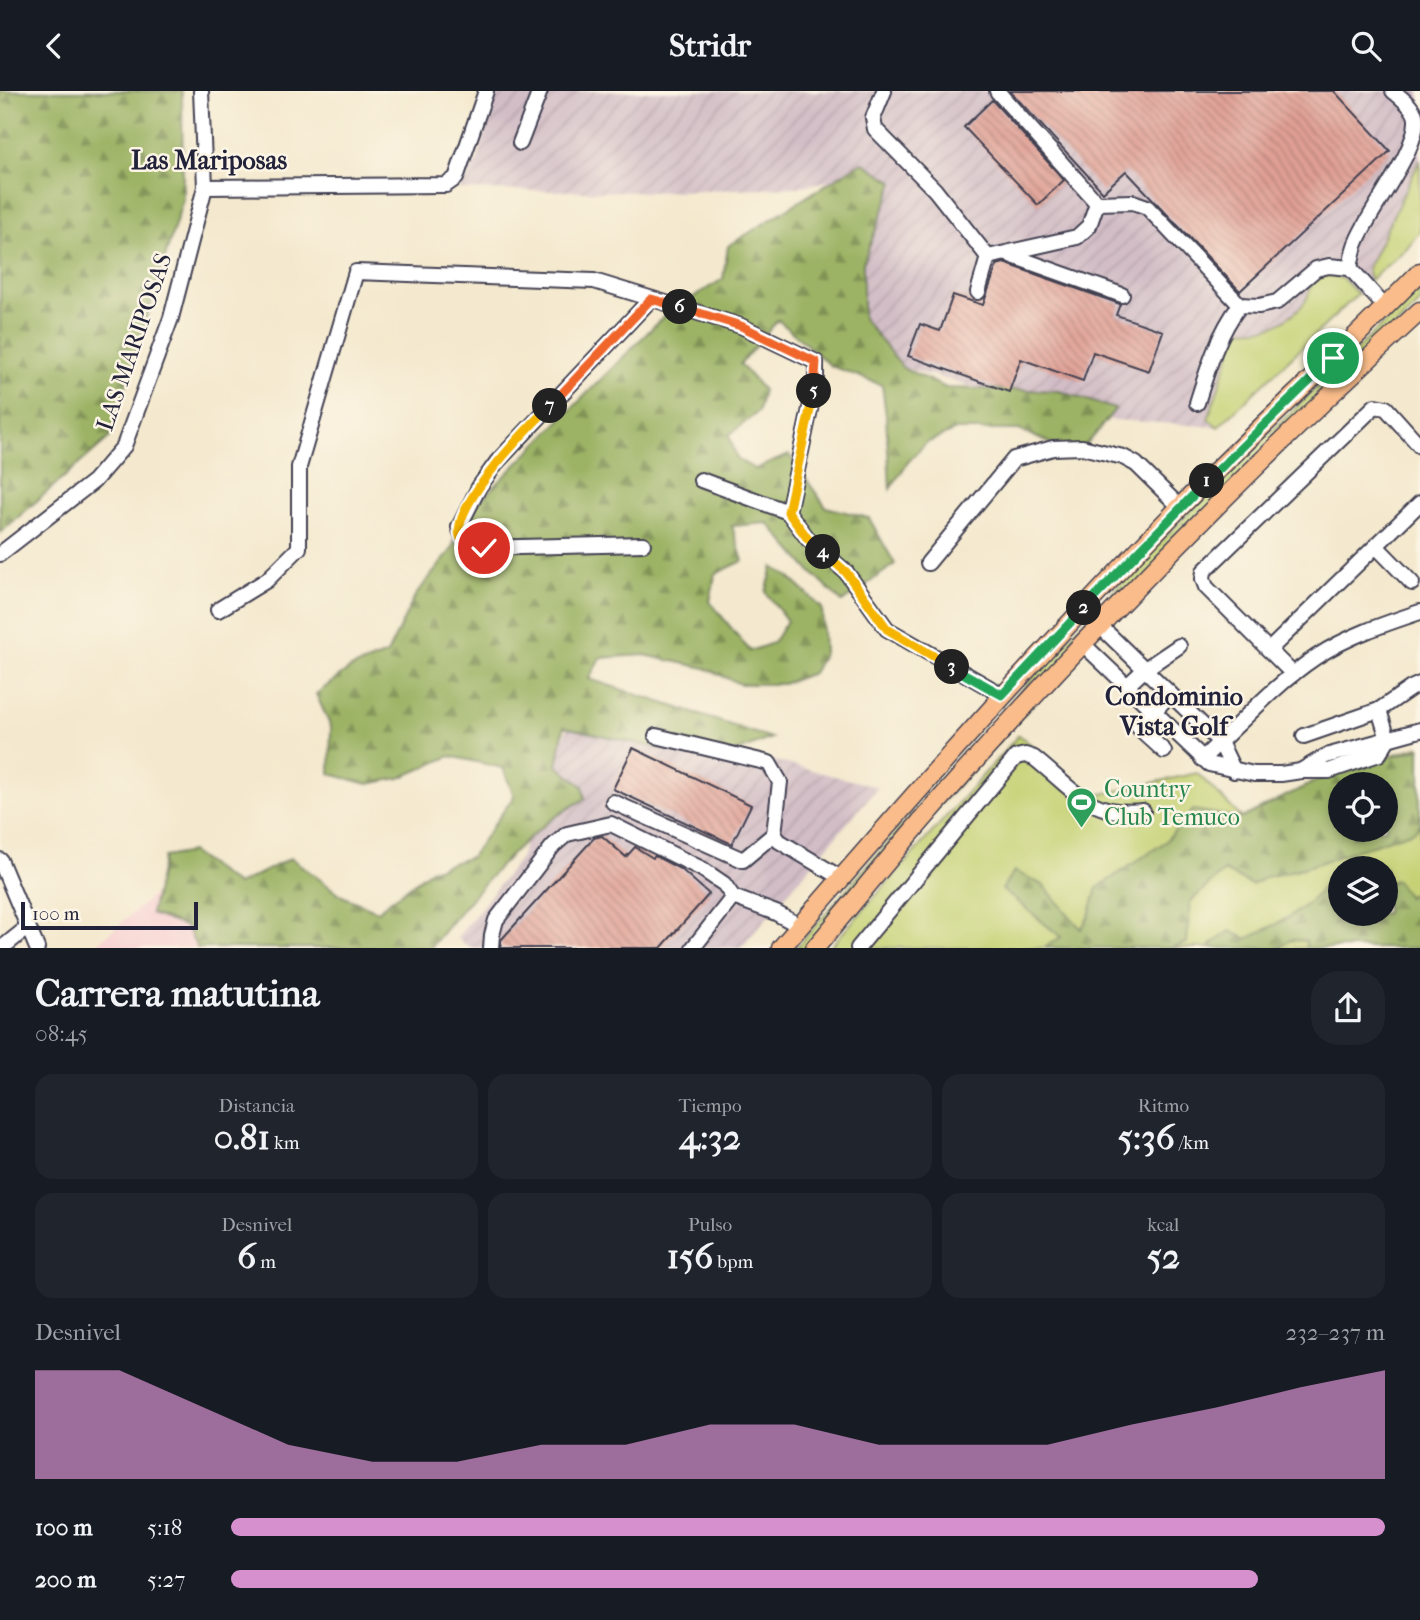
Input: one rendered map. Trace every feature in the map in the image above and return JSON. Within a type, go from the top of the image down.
[{"type":"main road","points":[[781,948],[1002,695],[1180,507],[1420,272]]},
{"type":"main road","points":[[815,948],[943,795],[1203,517],[1326,397],[1420,311]]},
{"type":"street","name":"LAS MARIPOSAS","points":[[0,554],[94,481],[124,446],[171,318],[205,187],[201,91]]},
{"type":"street","points":[[205,187],[446,185],[456,178],[486,91]]},
{"type":"street","points":[[520,143],[540,91]]},
{"type":"street","points":[[884,91],[873,118],[875,129],[935,190],[988,257]]},
{"type":"street","points":[[997,91],[1097,203],[1133,202],[1147,207],[1240,305],[1259,306],[1277,302],[1317,269],[1329,266],[1350,268],[1385,307]]},
{"type":"street","points":[[1350,268],[1356,242],[1400,165],[1417,118],[1412,108],[1393,91]]},
{"type":"street","points":[[988,257],[1077,237],[1089,226],[1097,203]]},
{"type":"street","points":[[1005,253],[1122,295]]},
{"type":"street","points":[[978,292],[988,257]]},
{"type":"street","points":[[218,610],[267,580],[299,548],[299,467],[356,272],[594,281],[741,326],[816,362],[816,381],[788,512]]},
{"type":"street","points":[[643,544],[478,548],[464,540],[459,527],[475,493],[497,462],[651,299]]},
{"type":"street","points":[[1197,403],[1215,348],[1228,321],[1240,305]]},
{"type":"street","points":[[1293,674],[1206,587],[1203,575],[1207,567],[1375,406],[1386,408],[1420,446]]},
{"type":"street","points":[[928,563],[1014,459],[1053,448],[1089,448],[1123,457],[1136,464],[1180,507]]},
{"type":"street","points":[[701,480],[788,512],[808,539],[846,572],[887,629],[1002,695]]},
{"type":"street","points":[[1269,650],[1420,503]]},
{"type":"street","points":[[1376,546],[1412,583]]},
{"type":"street","points":[[1202,759],[1293,674],[1337,644],[1369,629],[1420,612]]},
{"type":"street","points":[[1100,626],[1220,742],[1234,771]]},
{"type":"street","points":[[1083,644],[1202,759],[1209,764],[1234,771],[1254,774],[1329,771],[1379,754],[1388,739],[1420,730]]},
{"type":"street","points":[[1128,685],[1145,669],[1179,646]]},
{"type":"street","points":[[1304,736],[1379,710],[1420,684]]},
{"type":"street","points":[[1164,751],[1139,728],[1170,694]]},
{"type":"street","points":[[1379,710],[1388,739]]},
{"type":"street","points":[[656,736],[769,763],[780,782],[774,834],[779,841],[841,878]]},
{"type":"street","points":[[858,948],[1016,757],[1025,755],[1034,758],[1095,806],[1118,812],[1143,811]]},
{"type":"street","points":[[613,802],[743,860],[774,834]]},
{"type":"street","points":[[491,948],[496,920],[553,846],[567,834],[611,824],[702,869],[724,884],[733,897],[776,913],[800,926]]},
{"type":"street","points":[[0,860],[37,948]]},
{"type":"street","points":[[693,948],[733,897]]},
{"type":"street","points":[[2,948],[28,927]]},
{"type":"shaded area","points":[[497,91],[1420,91],[1420,231],[1406,249],[1370,280],[1354,299],[1218,427],[1086,418],[880,361],[836,352],[838,179],[798,187],[647,192],[459,190],[464,173],[477,162]]},
{"type":"shaded area","points":[[574,710],[878,787],[741,948],[470,948],[457,938],[520,858]]},
{"type":"shaded area","points":[[180,872],[232,948],[92,948]]},
{"type":"green space","points":[[0,91],[182,91],[183,199],[110,437],[0,533]]},
{"type":"green space","points":[[1420,160],[1420,231],[1406,249],[1370,280],[1367,269]]},
{"type":"green space","points":[[862,162],[894,182],[863,263],[863,318],[903,368],[946,388],[1059,391],[1115,409],[1094,436],[1076,454],[1019,430],[956,430],[926,443],[908,462],[890,489],[882,385],[831,366],[778,320],[740,364],[763,390],[758,412],[729,435],[737,459],[755,469],[789,455],[826,507],[869,518],[895,564],[842,602],[808,569],[768,523],[732,526],[743,561],[715,574],[710,602],[750,651],[773,643],[787,621],[766,592],[773,567],[789,577],[822,608],[824,653],[813,673],[783,684],[740,684],[705,668],[644,655],[600,658],[589,679],[771,738],[715,761],[564,727],[557,766],[583,786],[585,799],[562,812],[520,846],[430,948],[197,948],[187,927],[151,914],[164,857],[191,852],[237,885],[291,858],[342,896],[377,911],[431,870],[471,857],[514,796],[503,768],[450,756],[400,778],[368,784],[330,774],[331,727],[316,694],[351,668],[387,654],[415,596],[452,549],[461,520],[667,313],[723,279],[728,246]]},
{"type":"green space","points":[[1328,274],[1343,279],[1358,294],[1218,427],[1208,419],[1238,330],[1266,328],[1280,323],[1303,304],[1315,279]]},
{"type":"green space","points":[[1420,289],[1420,303],[1290,427],[807,948],[796,948],[972,745],[1108,596],[1220,481]]},
{"type":"green space","points":[[1019,735],[1093,796],[1197,773],[1242,818],[1328,775],[1328,842],[1398,842],[1398,772],[1338,772],[1420,746],[1420,948],[829,948]]},
{"type":"green space","points":[[1420,748],[1420,825],[1414,831],[1398,836],[1398,772],[1338,772]]},
{"type":"green space","points":[[1328,775],[1328,842],[1381,842],[1340,856],[1328,856],[1328,860],[1266,877],[1252,885],[1224,871],[1190,902],[1187,943],[1169,948],[1044,948],[1061,937],[1002,889],[1014,871],[1043,885],[1081,929],[1089,916],[1097,888],[1165,842],[1193,810],[1242,818]]},
{"type":"green space","points":[[1398,883],[1408,897],[1420,888],[1420,948],[1306,948],[1306,941],[1291,940],[1278,948],[1210,948],[1230,931],[1247,939],[1277,924],[1306,905],[1321,889],[1328,890],[1328,926],[1398,926]]},
{"type":"building","points":[[1010,91],[1334,91],[1390,151],[1240,291],[1126,171],[1103,192]]},
{"type":"building","points":[[992,100],[1064,180],[1038,205],[964,127]]},
{"type":"building","points":[[1004,263],[1120,304],[1116,315],[1163,331],[1149,371],[1093,352],[1083,381],[1021,359],[1009,392],[908,356],[920,324],[940,331],[953,295],[983,305],[997,265]]},
{"type":"building","points":[[633,748],[751,805],[732,844],[613,789]]},
{"type":"building","points":[[602,836],[626,857],[635,847],[682,870],[709,894],[661,948],[501,948],[501,940],[594,838]]},
{"type":"place","name":"Country Club Temuco","points":[[1081,830]]},
{"type":"district","name":"Las Mariposas","points":[[209,160]]},
{"type":"district","name":"Condominio Vista Golf","points":[[1174,710]]},
{"type":"route","points":[[484,548],[467,544],[461,537],[459,527],[471,500],[487,475],[651,299],[741,326],[816,362],[816,381],[788,512],[808,539],[846,572],[887,629],[1002,695],[1180,507],[1333,358]]}]
